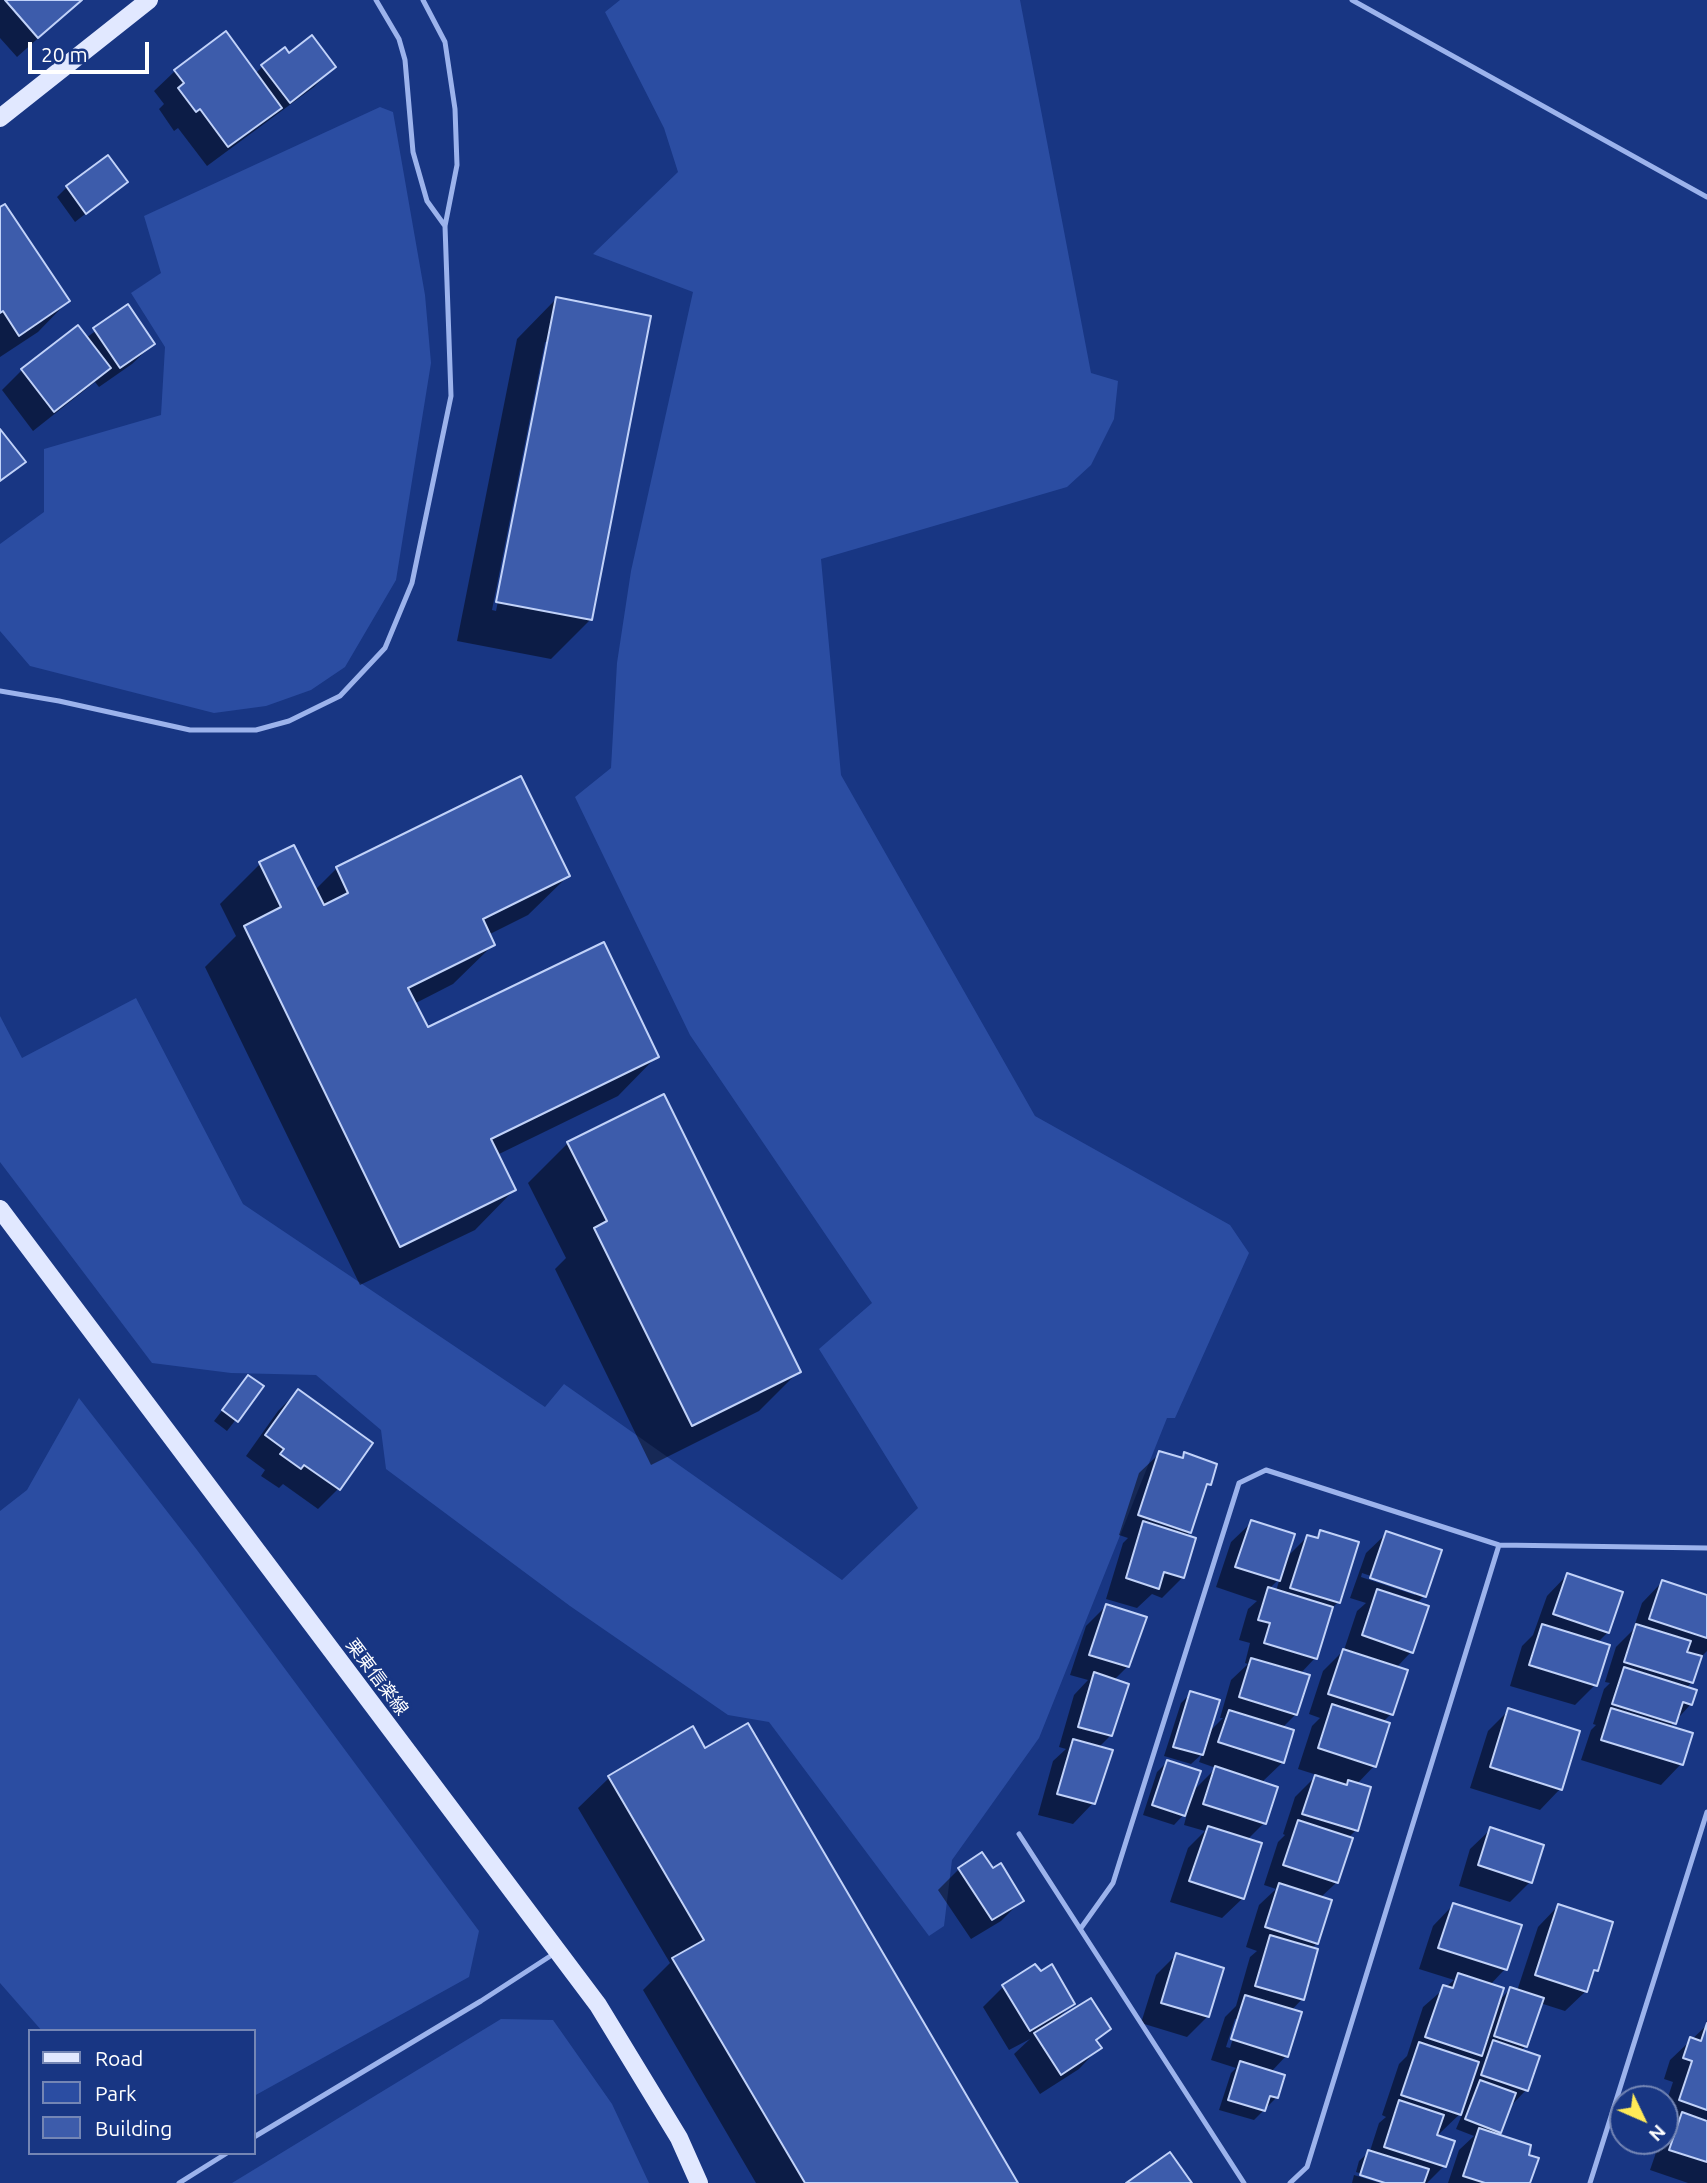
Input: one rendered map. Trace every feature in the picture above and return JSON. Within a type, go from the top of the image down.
[{"type":"main road","points":[[0,118],[149,0]]},
{"type":"main road","name":"栗東信楽線","points":[[0,1209],[598,2005],[679,2138],[699,2183]]},
{"type":"lane","points":[[376,0],[399,39],[405,60],[412,152],[427,201],[445,226]]},
{"type":"lane","points":[[0,691],[60,701],[190,730],[256,730],[289,721],[340,696],[385,648],[412,583],[451,396],[445,226],[457,165],[455,109],[445,42],[422,0]]},
{"type":"lane","points":[[1352,0],[1707,197]]},
{"type":"lane","points":[[1081,1928],[1113,1883],[1239,1483],[1266,1470],[1499,1545],[1707,1548]]},
{"type":"lane","points":[[1290,2183],[1307,2167],[1499,1545]]},
{"type":"lane","points":[[1590,2183],[1707,1812]]},
{"type":"lane","points":[[1018,1834],[1244,2183]]},
{"type":"lane","points":[[256,2136],[481,2001],[557,1952]]},
{"type":"lane","points":[[179,2183],[224,2155]]},
{"type":"green space","points":[[620,0],[1020,0],[1091,373],[1118,381],[1114,419],[1091,465],[1067,487],[821,559],[841,775],[1035,1116],[1230,1225],[1249,1253],[1175,1418],[1167,1418],[1039,1738],[952,1860],[944,1926],[929,1936],[769,1722],[728,1715],[570,1606],[386,1469],[381,1430],[316,1375],[231,1373],[152,1363],[0,1162],[0,1016],[22,1058],[136,998],[243,1204],[545,1407],[564,1384],[842,1580],[918,1508],[819,1349],[872,1303],[690,1035],[575,797],[611,768],[617,663],[631,571],[693,292],[593,254],[678,172],[664,128],[605,12]]},
{"type":"green space","points":[[380,107],[393,112],[425,295],[431,363],[396,580],[345,667],[311,690],[266,706],[214,713],[30,666],[0,631],[0,544],[44,512],[44,449],[161,415],[165,347],[131,293],[161,273],[144,216]]},
{"type":"green space","points":[[79,1398],[197,1550],[479,1931],[469,1977],[256,2095],[256,2029],[40,2029],[0,1983],[0,1511],[27,1490]]},
{"type":"green space","points":[[501,2019],[553,2020],[612,2104],[649,2183],[232,2183]]},
{"type":"building","points":[[5,0],[82,0],[38,38]]},
{"type":"building","points":[[226,31],[282,108],[228,147],[200,109],[196,112],[178,88],[184,83],[174,70]]},
{"type":"building","points":[[312,35],[336,67],[290,103],[261,65],[285,47],[289,53]]},
{"type":"building","points":[[108,155],[128,182],[86,214],[66,186]]},
{"type":"building","points":[[5,204],[70,301],[19,336],[3,311],[0,313],[0,207]]},
{"type":"building","points":[[556,297],[651,316],[592,620],[496,602]]},
{"type":"building","points":[[128,304],[155,344],[120,368],[93,328]]},
{"type":"building","points":[[78,325],[111,368],[54,412],[21,369]]},
{"type":"building","points":[[0,429],[26,462],[0,481]]},
{"type":"building","points":[[521,776],[570,876],[483,919],[495,945],[408,988],[428,1027],[604,942],[659,1057],[491,1139],[516,1190],[400,1247],[244,926],[281,907],[259,862],[294,845],[324,905],[348,893],[336,867]]},
{"type":"building","points":[[664,1094],[801,1372],[692,1426],[594,1228],[607,1221],[567,1142]]},
{"type":"building","points":[[248,1375],[264,1386],[238,1422],[222,1410]]},
{"type":"building","points":[[298,1389],[373,1443],[340,1490],[304,1465],[301,1469],[280,1454],[284,1449],[265,1435]]},
{"type":"building","points":[[1159,1451],[1183,1458],[1184,1452],[1217,1464],[1211,1485],[1207,1484],[1191,1533],[1138,1515]]},
{"type":"building","points":[[1251,1520],[1295,1534],[1280,1581],[1235,1567]]},
{"type":"building","points":[[1143,1521],[1196,1538],[1184,1578],[1164,1572],[1159,1589],[1126,1578]]},
{"type":"building","points":[[1320,1530],[1359,1542],[1340,1603],[1290,1588],[1307,1535],[1318,1538]]},
{"type":"building","points":[[1386,1531],[1442,1550],[1426,1597],[1370,1578]]},
{"type":"building","points":[[1567,1573],[1623,1592],[1609,1633],[1553,1614]]},
{"type":"building","points":[[1662,1580],[1707,1595],[1707,1638],[1649,1619]]},
{"type":"building","points":[[1268,1587],[1333,1607],[1317,1659],[1264,1643],[1270,1623],[1258,1620]]},
{"type":"building","points":[[1377,1589],[1429,1606],[1413,1653],[1362,1635]]},
{"type":"building","points":[[1106,1604],[1147,1617],[1129,1667],[1089,1655]]},
{"type":"building","points":[[1542,1624],[1610,1645],[1597,1686],[1529,1665]]},
{"type":"building","points":[[1636,1624],[1691,1641],[1687,1652],[1702,1656],[1693,1683],[1624,1662]]},
{"type":"building","points":[[1343,1649],[1408,1670],[1393,1715],[1328,1694]]},
{"type":"building","points":[[1251,1658],[1310,1675],[1297,1715],[1239,1697]]},
{"type":"building","points":[[1624,1667],[1697,1690],[1692,1705],[1683,1702],[1676,1724],[1612,1704]]},
{"type":"building","points":[[1094,1672],[1129,1684],[1112,1736],[1078,1727]]},
{"type":"building","points":[[1190,1691],[1220,1700],[1203,1755],[1173,1747]]},
{"type":"building","points":[[1332,1704],[1390,1723],[1376,1767],[1318,1748]]},
{"type":"building","points":[[1508,1708],[1580,1731],[1562,1790],[1490,1767]]},
{"type":"building","points":[[1611,1708],[1693,1733],[1683,1765],[1601,1740]]},
{"type":"building","points":[[1229,1710],[1294,1730],[1284,1763],[1218,1742]]},
{"type":"building","points":[[748,1723],[1018,2183],[805,2183],[672,1958],[704,1940],[608,1776],[693,1726],[705,1748]]},
{"type":"building","points":[[1073,1739],[1113,1750],[1095,1804],[1057,1794]]},
{"type":"building","points":[[1167,1760],[1201,1771],[1185,1816],[1152,1805]]},
{"type":"building","points":[[1215,1766],[1278,1787],[1266,1824],[1203,1804]]},
{"type":"building","points":[[1315,1775],[1347,1785],[1348,1780],[1371,1787],[1358,1831],[1302,1814]]},
{"type":"building","points":[[1298,1820],[1353,1838],[1338,1883],[1283,1865]]},
{"type":"building","points":[[1208,1826],[1262,1843],[1244,1899],[1189,1881]]},
{"type":"building","points":[[1490,1827],[1544,1845],[1532,1883],[1478,1865]]},
{"type":"building","points":[[982,1852],[993,1868],[1001,1863],[1024,1901],[992,1920],[958,1868]]},
{"type":"building","points":[[1279,1883],[1332,1900],[1318,1944],[1265,1927]]},
{"type":"building","points":[[1453,1903],[1522,1925],[1507,1970],[1438,1948]]},
{"type":"building","points":[[1558,1904],[1613,1922],[1598,1971],[1594,1970],[1587,1992],[1535,1975]]},
{"type":"building","points":[[1270,1935],[1318,1949],[1304,2000],[1255,1986]]},
{"type":"building","points":[[1176,1953],[1224,1968],[1209,2017],[1161,2003]]},
{"type":"building","points":[[1035,1964],[1041,1971],[1052,1964],[1075,2004],[1030,2031],[1002,1985]]},
{"type":"building","points":[[1458,1973],[1504,1988],[1482,2056],[1425,2037],[1443,1985],[1453,1988]]},
{"type":"building","points":[[1510,1987],[1544,1998],[1527,2047],[1494,2036]]},
{"type":"building","points":[[1245,1995],[1302,2012],[1288,2057],[1231,2039]]},
{"type":"building","points":[[1091,1998],[1111,2029],[1096,2040],[1102,2048],[1061,2075],[1034,2033]]},
{"type":"building","points":[[1707,2023],[1707,2110],[1679,2100],[1692,2061],[1683,2058],[1690,2037],[1701,2041]]},
{"type":"building","points":[[1493,2040],[1540,2056],[1528,2091],[1481,2075]]},
{"type":"building","points":[[1419,2042],[1479,2062],[1461,2115],[1401,2095]]},
{"type":"building","points":[[1240,2061],[1285,2075],[1278,2098],[1270,2096],[1265,2111],[1228,2100]]},
{"type":"building","points":[[1480,2080],[1516,2093],[1501,2133],[1465,2119]]},
{"type":"building","points":[[1399,2100],[1444,2115],[1437,2135],[1455,2141],[1446,2167],[1384,2147]]},
{"type":"building","points":[[1682,2112],[1707,2121],[1707,2162],[1679,2153],[1679,2121]]},
{"type":"building","points":[[1479,2128],[1531,2145],[1529,2155],[1539,2158],[1530,2183],[1485,2183],[1463,2176]]},
{"type":"building","points":[[1368,2150],[1429,2169],[1424,2183],[1385,2183],[1360,2175]]},
{"type":"building","points":[[1170,2152],[1192,2183],[1126,2183]]}]
